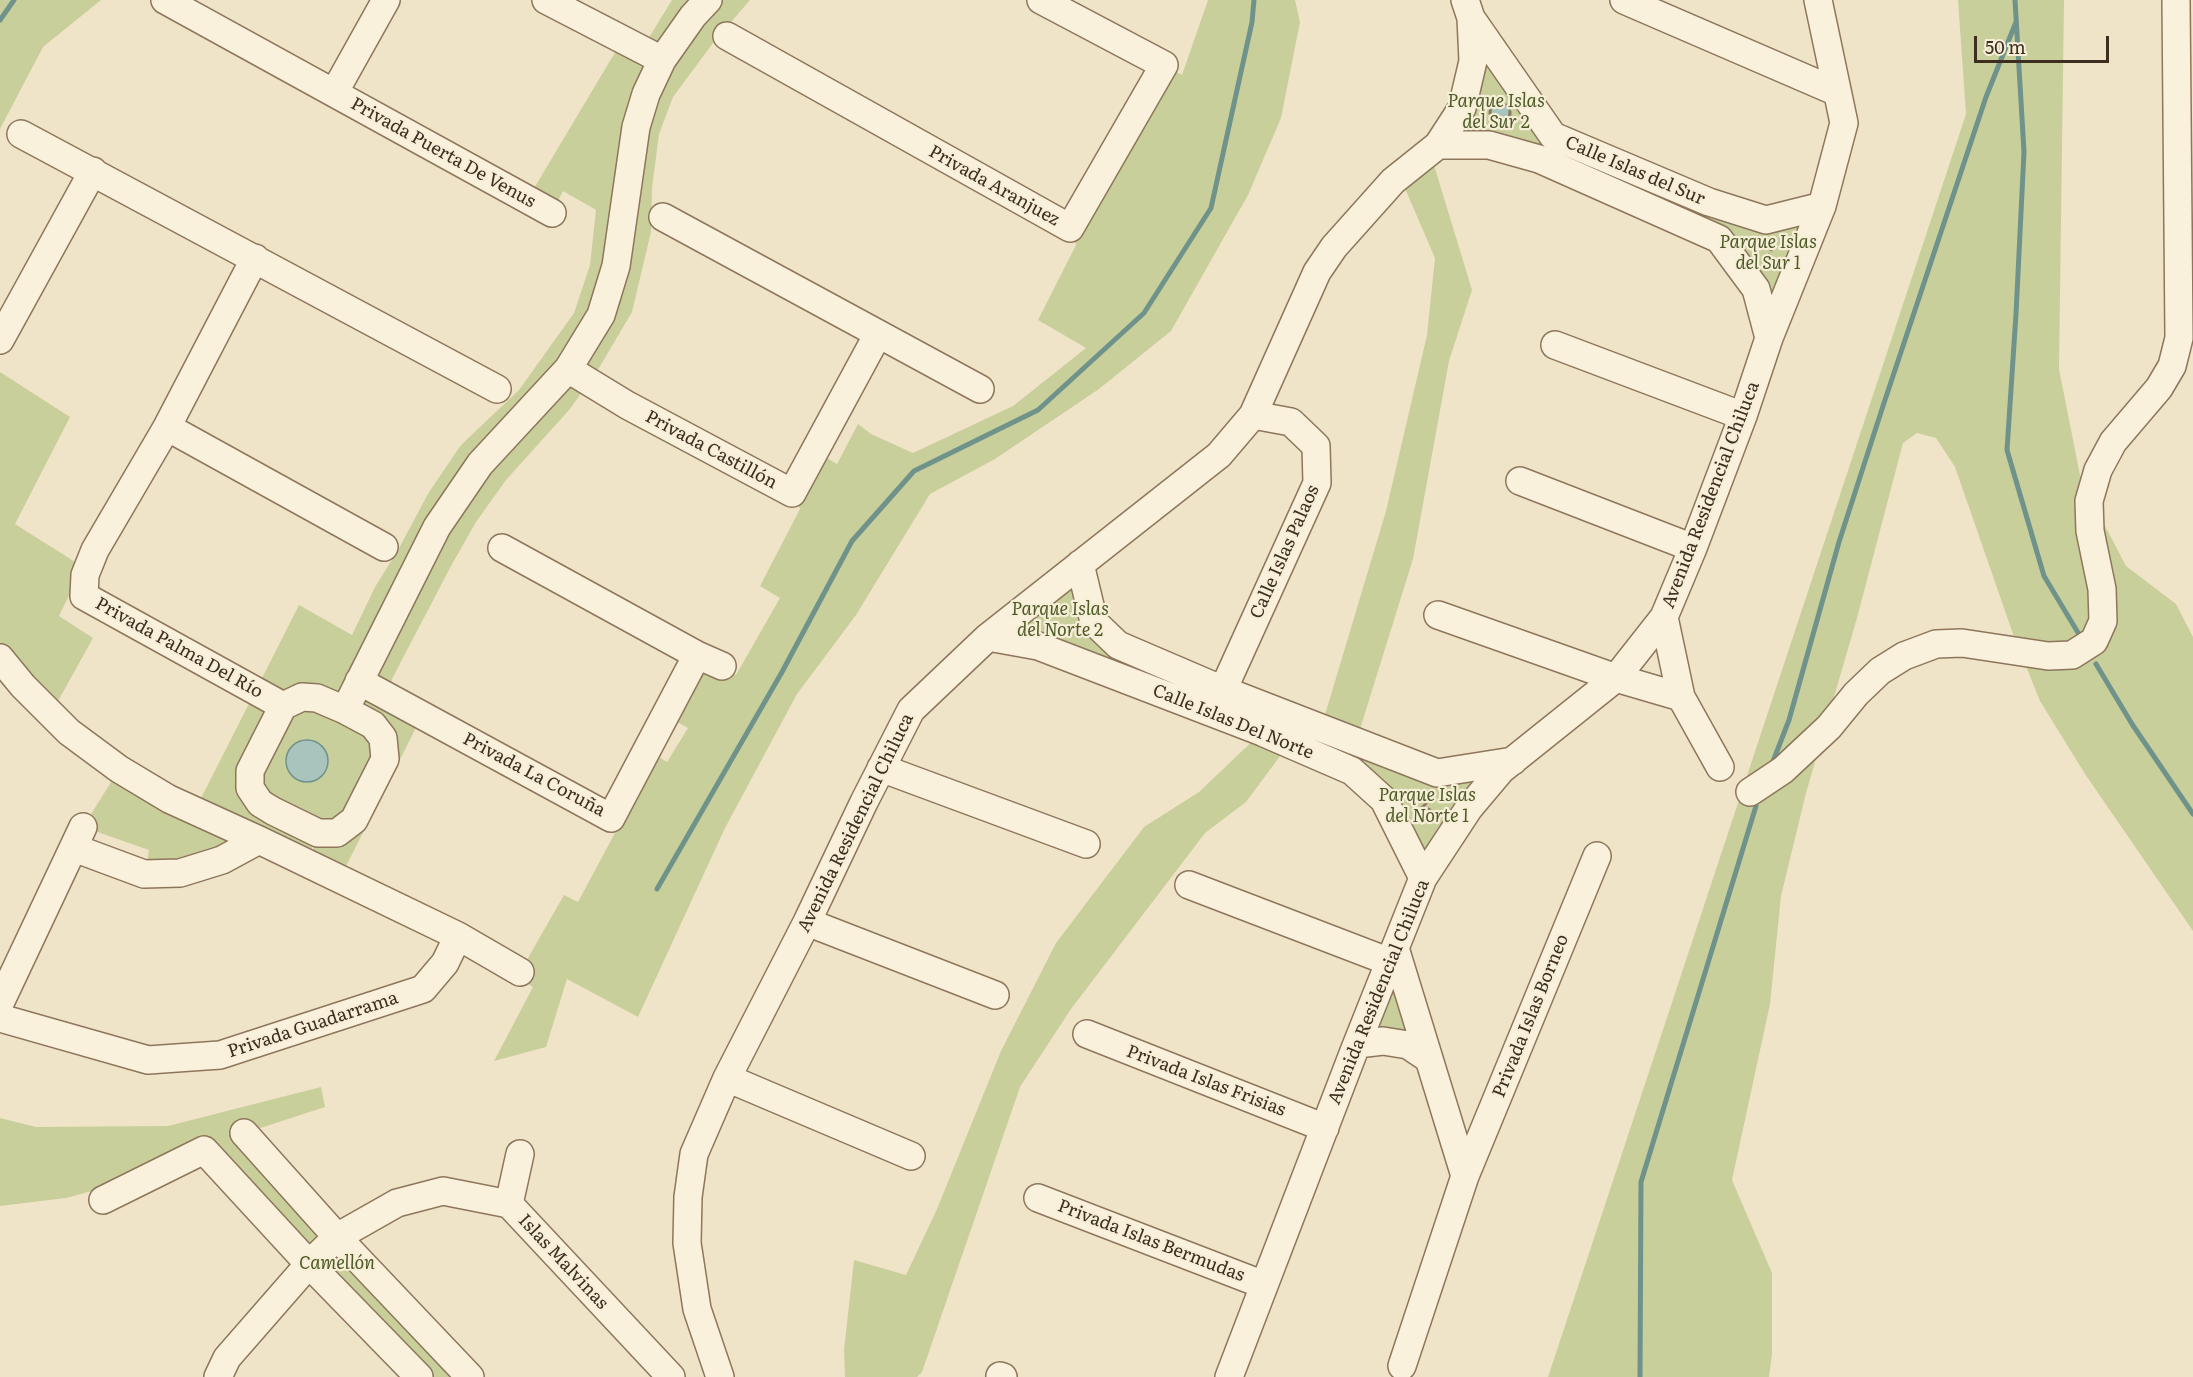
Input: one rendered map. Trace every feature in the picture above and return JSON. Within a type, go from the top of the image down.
[{"type":"street","name":"Privada Puerta De Venus","points":[[165,0],[552,213]]},
{"type":"street","name":"Privada Puerta De Venus","points":[[334,93],[386,0]]},
{"type":"street","points":[[546,0],[662,60]]},
{"type":"street","points":[[345,710],[443,518],[480,464],[568,369],[601,315],[616,266],[636,127],[646,94],[662,60],[693,16],[708,0]]},
{"type":"street","name":"Privada Aranjuez","points":[[727,36],[1070,228],[1164,65],[1041,0]]},
{"type":"street","points":[[1624,0],[1837,92]]},
{"type":"street","name":"Avenida Residencial Chiluca","points":[[1228,1377],[1424,878],[1468,808],[1501,770],[1616,678],[1664,617],[1694,548],[1743,416],[1768,338],[1822,206],[1844,123],[1818,0]]},
{"type":"street","points":[[1750,792],[1783,770],[1829,727],[1856,694],[1872,679],[1904,656],[1936,644],[1962,644],[2048,656],[2072,655],[2094,641],[2103,621],[2102,589],[2090,531],[2089,501],[2098,470],[2113,442],[2159,388],[2172,366],[2179,338],[2176,0]]},
{"type":"street","name":"Avenida Residencial Chiluca","points":[[720,1377],[697,1309],[687,1243],[688,1197],[694,1154],[727,1078],[911,710],[988,637],[1219,455],[1252,415],[1317,272],[1328,255],[1393,181],[1438,145],[1462,108],[1473,61],[1468,9]]},
{"type":"street","name":"Calle Islas del Sur","points":[[1468,9],[1553,136],[1709,202],[1766,220],[1822,206]]},
{"type":"street","points":[[21,134],[497,389]]},
{"type":"street","name":"Calle Islas del Sur","points":[[1438,145],[1489,145],[1539,159],[1719,239],[1756,289],[1768,338]]},
{"type":"street","points":[[0,340],[93,171]]},
{"type":"street","points":[[663,217],[980,389]]},
{"type":"street","name":"Privada Palma Del Río","points":[[255,258],[167,426],[94,550],[85,575],[84,596],[283,706]]},
{"type":"street","name":"Privada Castillón","points":[[568,369],[627,405],[792,493],[878,334]]},
{"type":"street","points":[[1555,345],[1743,416]]},
{"type":"street","name":"Calle Islas Palaos","points":[[1223,690],[1317,483],[1316,446],[1291,422],[1252,415]]},
{"type":"street","points":[[167,426],[384,547]]},
{"type":"street","points":[[1520,481],[1694,548]]},
{"type":"street","points":[[502,548],[696,655],[722,666]]},
{"type":"street","name":"Calle Islas Del Norte","points":[[1080,564],[1094,622],[1118,645],[1223,690],[1437,773],[1512,761]]},
{"type":"street","points":[[1438,615],[1616,678],[1681,697]]},
{"type":"street","points":[[1664,617],[1681,697],[1720,767]]},
{"type":"street","name":"Calle Islas Del Norte","points":[[988,637],[1038,646],[1271,736],[1352,771],[1384,800],[1424,878]]},
{"type":"street","name":"Privada La Coruña","points":[[359,681],[611,818],[696,655]]},
{"type":"street","points":[[0,658],[23,686],[69,732],[119,770],[169,799],[458,936],[520,972]]},
{"type":"street","points":[[302,697],[317,698],[345,710],[373,725],[383,738],[385,759],[354,820],[337,833],[318,833],[273,812],[260,803],[250,788],[250,771],[283,706],[302,697]]},
{"type":"street","points":[[881,768],[1086,844]]},
{"type":"street","points":[[0,1003],[78,838],[144,874],[180,873],[222,860],[259,840],[273,812]]},
{"type":"street","points":[[306,863],[318,833]]},
{"type":"street","name":"Privada Islas Borneo","points":[[1402,1366],[1465,1176],[1597,856]]},
{"type":"street","points":[[1189,885],[1393,955],[1429,1059],[1465,1176]]},
{"type":"street","points":[[807,922],[995,995]]},
{"type":"street","name":"Privada Guadarrama","points":[[0,1018],[148,1060],[220,1055],[423,989],[445,963],[458,936]]},
{"type":"street","name":"Privada Islas Frisias","points":[[1087,1035],[1325,1128]]},
{"type":"street","points":[[1358,1044],[1383,1041],[1408,1045],[1429,1059]]},
{"type":"street","points":[[727,1078],[911,1156]]},
{"type":"street","points":[[244,1133],[470,1377]]},
{"type":"street","points":[[103,1200],[204,1150],[309,1264],[419,1377]]},
{"type":"street","points":[[509,1204],[520,1154]]},
{"type":"street","name":"Islas Malvinas","points":[[230,1371],[309,1264],[337,1236],[397,1203],[444,1191],[509,1204],[671,1377]]},
{"type":"street","name":"Privada Islas Bermudas","points":[[1038,1198],[1264,1285]]},
{"type":"path","points":[[1500,103],[1506,105],[1510,111],[1509,118],[1504,123],[1497,123],[1491,118],[1490,111],[1493,106],[1500,103]]},
{"type":"path","points":[[1395,823],[1424,806],[1456,828]]},
{"type":"green space","points":[[0,0],[101,0],[43,47],[0,129]]},
{"type":"green space","points":[[672,0],[750,0],[713,43],[673,97],[659,134],[652,188],[651,232],[632,312],[599,368],[570,409],[506,480],[476,522],[393,677],[386,696],[422,716],[340,878],[307,863],[319,834],[305,862],[195,810],[299,605],[352,635],[375,587],[429,492],[461,445],[519,390],[574,313],[590,265],[596,210],[563,191],[552,213],[527,200],[623,39],[642,49]]},
{"type":"green space","points":[[1208,0],[1295,0],[1300,22],[1281,118],[1248,195],[1171,331],[1099,389],[995,459],[930,494],[856,615],[797,694],[725,828],[638,1017],[567,979],[546,1047],[494,1061],[533,987],[518,978],[520,972],[564,895],[578,902],[616,831],[612,819],[647,749],[667,762],[688,728],[665,715],[697,656],[736,675],[780,598],[760,586],[800,509],[792,493],[815,451],[837,464],[858,424],[871,434],[913,453],[1013,406],[1086,348],[1038,320],[1076,245],[1070,228],[1164,65],[1182,75]]},
{"type":"green space","points":[[1958,0],[2064,0],[2059,369],[2081,480],[2126,566],[2176,604],[2193,637],[2193,931],[2085,774],[2040,701],[2013,634],[1955,467],[1936,438],[1917,433],[1903,443],[1857,618],[1806,793],[1781,896],[1770,1004],[1732,1180],[1772,1273],[1772,1354],[1769,1377],[1548,1377],[1966,114]]},
{"type":"green space","points":[[1471,18],[1553,136],[1730,208],[1822,206],[1769,338],[1719,239],[1539,159],[1438,145],[1462,108]]},
{"type":"green space","points":[[1430,152],[1472,290],[1449,361],[1413,559],[1356,742],[1437,773],[1513,761],[1423,878],[1384,800],[1289,744],[1246,802],[1205,833],[1071,1009],[1020,1087],[922,1372],[917,1377],[845,1377],[844,1350],[854,1260],[906,1275],[937,1209],[1001,1051],[1056,943],[1144,827],[1199,792],[1261,733],[988,637],[1080,564],[1094,622],[1321,728],[1386,511],[1427,335],[1435,258],[1400,177]]},
{"type":"green space","points":[[0,372],[70,417],[15,524],[83,567],[59,616],[93,638],[52,712],[0,656]]},
{"type":"green space","points":[[118,771],[256,840],[145,873],[149,850],[83,827]]},
{"type":"green space","points":[[1395,948],[1429,1059],[1357,1044]]},
{"type":"green space","name":"Camellón","points":[[321,1087],[325,1107],[245,1133],[470,1377],[419,1377],[214,1158],[66,1198],[0,1206],[0,1118],[36,1127],[168,1126]]},
{"type":"water","points":[[1500,103],[1507,106],[1510,113],[1507,120],[1500,123],[1493,120],[1490,113],[1493,106]]},
{"type":"water","points":[[307,740],[322,746],[328,761],[322,776],[307,782],[292,776],[286,761],[292,746]]},
{"type":"waterway","points":[[0,20],[14,0]]},
{"type":"waterway","points":[[657,889],[782,672],[852,541],[914,471],[1038,410],[1144,313],[1211,208],[1252,22],[1254,0]]},
{"type":"waterway","points":[[2015,0],[2024,152],[2007,450],[2044,576],[2080,636]]},
{"type":"waterway","points":[[1772,764],[1789,720],[1839,542],[1883,406],[1986,97],[2016,22]]},
{"type":"waterway","points":[[2096,664],[2132,724],[2193,814]]},
{"type":"waterway","points":[[1640,1377],[1641,1182],[1756,806]]},
{"type":"park label","name":"Parque Islas del Sur 2","points":[[1496,112]]},
{"type":"park label","name":"Parque Islas del Sur 1","points":[[1768,253]]},
{"type":"park label","name":"Parque Islas del Norte 2","points":[[1060,620]]},
{"type":"park label","name":"Parque Islas del Norte 1","points":[[1427,806]]}]
